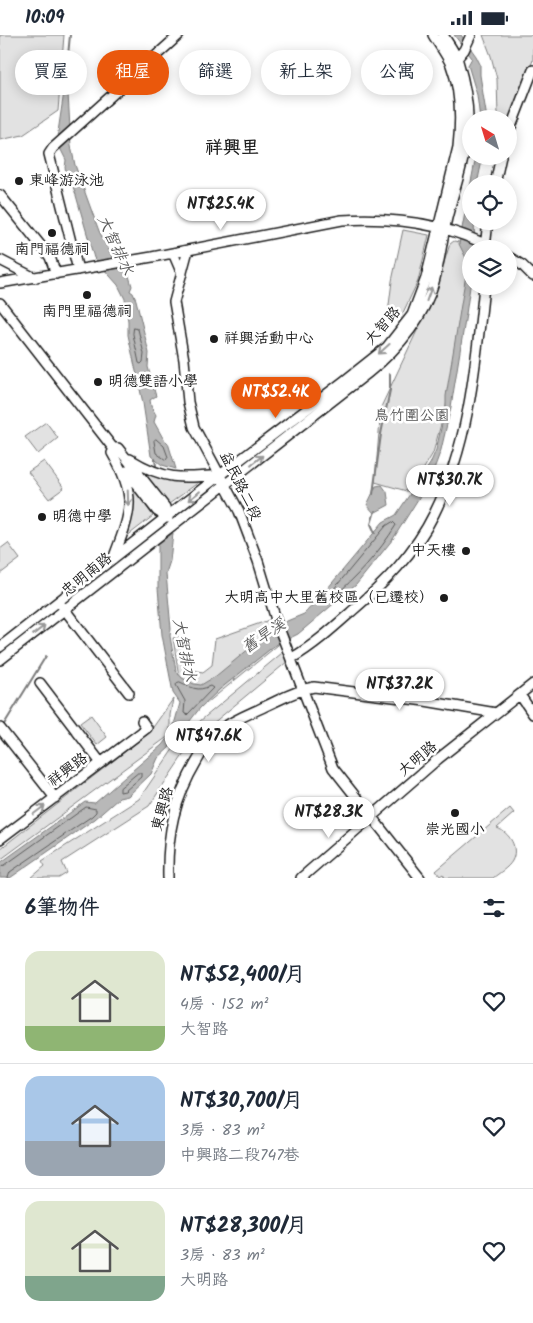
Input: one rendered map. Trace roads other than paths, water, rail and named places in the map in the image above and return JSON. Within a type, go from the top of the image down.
[{"type":"street","points":[[81,270],[49,154],[53,148],[178,35]]},
{"type":"street","name":"大智路","points":[[433,35],[454,62]]},
{"type":"street","name":"大智路","points":[[190,511],[226,485],[393,353],[406,337],[426,302],[434,281],[441,228],[460,130],[454,62],[442,35]]},
{"type":"street","points":[[454,62],[467,42]]},
{"type":"street","points":[[518,110],[533,70]]},
{"type":"street","points":[[0,195],[50,257],[56,274]]},
{"type":"street","points":[[0,283],[141,259],[342,220],[372,218],[398,220],[441,228],[473,240]]},
{"type":"street","name":"大智路","points":[[167,517],[387,347],[412,315],[441,228]]},
{"type":"street","name":"益民路二段","points":[[188,250],[174,302],[184,360],[188,402],[194,427],[239,511],[258,561],[277,623],[292,658]]},
{"type":"street","points":[[173,253],[182,274]]},
{"type":"street","points":[[0,260],[35,278]]},
{"type":"street","points":[[517,262],[533,276]]},
{"type":"street","points":[[420,878],[332,768],[292,658],[334,627],[393,574],[414,549],[434,515],[459,448],[469,398],[483,295]]},
{"type":"street","points":[[0,303],[157,511],[167,517],[173,525]]},
{"type":"street","points":[[112,450],[118,448],[123,454],[165,507],[167,517]]},
{"type":"street","points":[[112,450],[123,473],[129,497],[127,520],[112,560]]},
{"type":"street","points":[[123,454],[147,469],[176,478],[220,475]]},
{"type":"street","name":"忠明南路","points":[[0,660],[190,511]]},
{"type":"street","name":"忠明南路","points":[[0,647],[167,517]]},
{"type":"street","points":[[59,602],[129,693]]},
{"type":"street","points":[[40,683],[101,763]]},
{"type":"street","name":"大明路","points":[[301,878],[438,759],[533,684]]},
{"type":"street","points":[[303,689],[314,687],[425,701],[496,713]]},
{"type":"street","name":"東興路","points":[[168,878],[168,848],[178,798],[204,749],[226,725],[303,689]]},
{"type":"street","points":[[520,695],[533,714]]},
{"type":"street","name":"祥興路","points":[[0,839],[147,728],[142,721]]},
{"type":"street","points":[[0,728],[55,798]]},
{"type":"water","points":[[454,35],[461,35],[480,64],[486,110],[479,110],[477,95],[468,65],[472,58]]},
{"type":"water","points":[[64,95],[68,95],[71,146],[75,165],[99,231],[113,258],[127,269],[132,286],[130,291],[136,300],[149,353],[148,367],[156,396],[150,400],[156,415],[154,422],[168,443],[176,469],[162,465],[151,456],[143,403],[128,335],[125,299],[118,285],[94,258],[75,192],[65,168],[66,160],[60,148],[58,132]]},
{"type":"water","name":"舊旱溪","points":[[474,165],[481,165],[479,175],[472,175]]},
{"type":"water","name":"舊旱溪","points":[[462,228],[462,230],[474,230],[475,240],[462,240],[462,250],[459,244]]},
{"type":"water","name":"舊旱溪","points":[[463,295],[469,295],[451,407],[441,450],[430,480],[393,539],[356,585],[298,634],[274,646],[220,689],[200,708],[169,748],[158,758],[151,774],[128,796],[119,798],[95,819],[10,878],[0,878],[0,863],[85,802],[95,803],[162,745],[172,732],[180,703],[173,693],[162,635],[158,588],[158,544],[173,533],[170,561],[166,573],[170,636],[176,671],[182,678],[201,685],[216,676],[256,643],[287,621],[304,614],[383,522],[396,515],[430,464],[436,450],[446,407],[446,396]]},
{"type":"water","points":[[382,485],[387,492],[389,505],[374,513],[367,505],[376,486]]},
{"type":"waterway","name":"大智排水","points":[[69,50],[70,35]]},
{"type":"waterway","points":[[373,494],[381,434],[390,390],[390,374]]},
{"type":"waterway","name":"大智排水","points":[[155,459],[156,466]]},
{"type":"waterway","points":[[375,511],[371,524],[375,533]]},
{"type":"waterway","points":[[3,726],[46,656]]},
{"type":"place","name":"東峰游泳池","points":[[19,181]]},
{"type":"place","name":"南門福德祠","points":[[52,233]]},
{"type":"place","name":"南門里福德祠","points":[[87,295]]},
{"type":"place","name":"祥興活動中心","points":[[214,339]]},
{"type":"place","name":"明德雙語小學","points":[[98,382]]},
{"type":"place","name":"明德中學","points":[[42,517]]},
{"type":"place","name":"中天樓","points":[[466,551]]},
{"type":"place","name":"大明高中大里舊校區（已遷校）","points":[[444,598]]},
{"type":"place","name":"崇光國小","points":[[455,813]]},
{"type":"district","name":"祥興里","points":[[232,148]]},
{"type":"park label","name":"鳥竹圍公園","points":[[412,416]]}]
